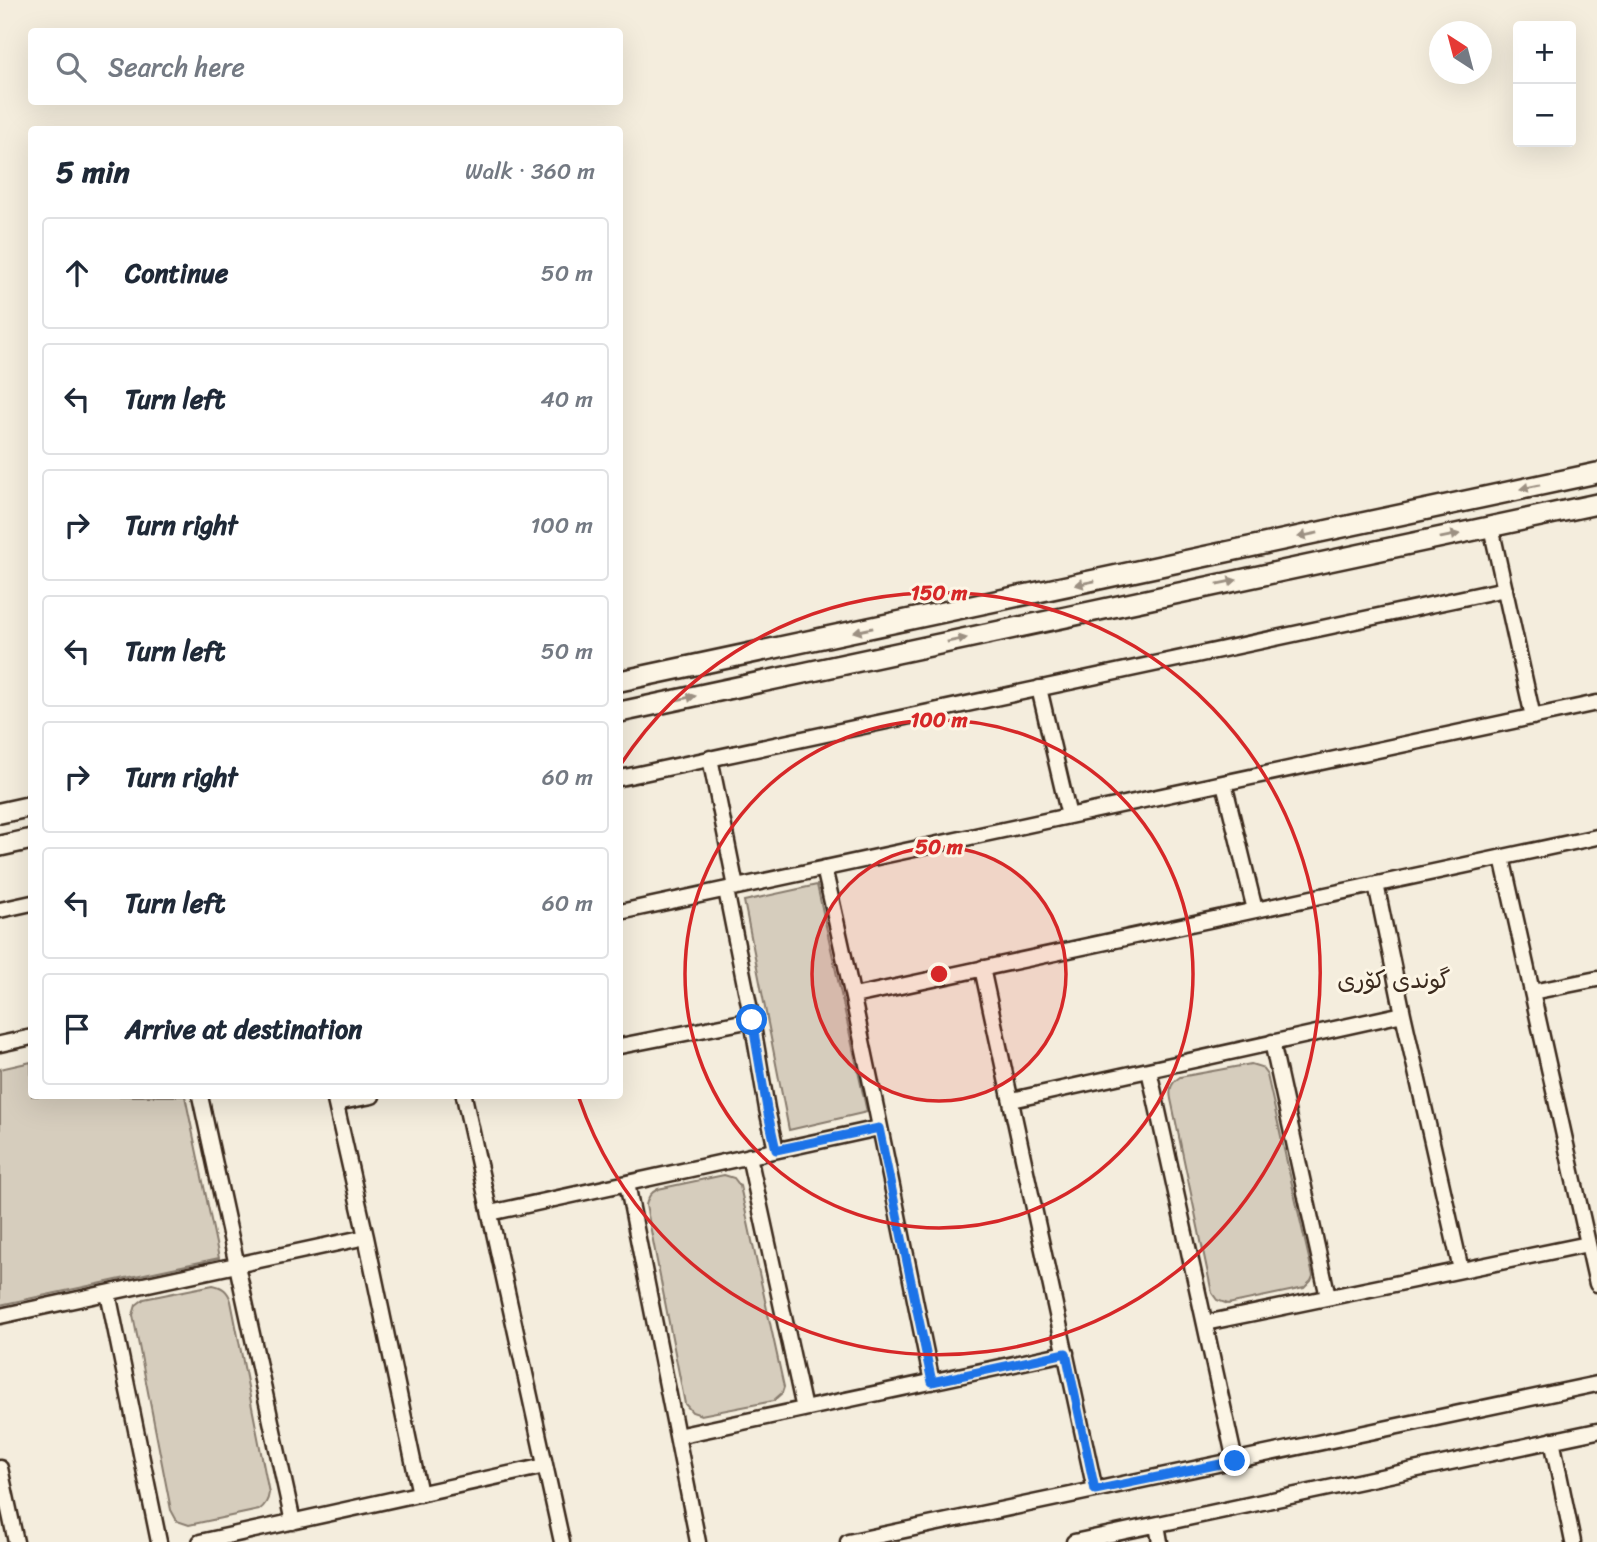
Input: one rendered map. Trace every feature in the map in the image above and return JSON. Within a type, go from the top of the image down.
[{"type":"street","points":[[623,680],[1597,473]]},
{"type":"street","points":[[623,711],[1597,504]]},
{"type":"street","points":[[1491,527],[1533,717]]},
{"type":"street","points":[[1172,564],[1177,593]]},
{"type":"street","points":[[623,777],[1505,589]]},
{"type":"street","points":[[1039,688],[1069,816]]},
{"type":"street","points":[[623,911],[1597,703]]},
{"type":"street","points":[[710,758],[776,1150]]},
{"type":"street","points":[[1224,783],[1255,910]]},
{"type":"street","points":[[0,813],[28,807]]},
{"type":"street","points":[[854,996],[1597,837]]},
{"type":"street","points":[[0,846],[28,840]]},
{"type":"street","points":[[1502,857],[1597,1284]]},
{"type":"street","points":[[824,868],[854,996],[932,1382]]},
{"type":"street","points":[[1376,884],[1461,1270]]},
{"type":"street","points":[[0,910],[28,904]]},
{"type":"street","points":[[982,968],[1095,1490]]},
{"type":"street","points":[[1532,992],[1597,979]]},
{"type":"street","points":[[1012,1100],[1403,1014]]},
{"type":"street","points":[[623,1045],[752,1020]]},
{"type":"street","points":[[0,1044],[28,1038]]},
{"type":"street","points":[[1272,1042],[1328,1297]]},
{"type":"street","points":[[1149,1070],[1235,1461]]},
{"type":"street","points":[[201,1099],[293,1522]]},
{"type":"street","points":[[335,1099],[420,1494]]},
{"type":"street","points":[[465,1099],[562,1542]]},
{"type":"street","points":[[490,1213],[879,1128]]},
{"type":"street","points":[[749,1156],[804,1409]]},
{"type":"street","points":[[627,1183],[698,1542]]},
{"type":"street","points":[[0,1316],[366,1237]]},
{"type":"street","points":[[1205,1323],[1588,1244]]},
{"type":"street","points":[[108,1293],[159,1542]]},
{"type":"street","points":[[677,1436],[1066,1353]]},
{"type":"street","points":[[848,1542],[1597,1384]]},
{"type":"street","points":[[1074,1542],[1597,1430]]},
{"type":"street","points":[[1552,1440],[1573,1542]]},
{"type":"street","points":[[200,1542],[545,1466]]},
{"type":"street","points":[[0,1468],[16,1542]]},
{"type":"street","points":[[1157,1525],[1160,1542]]},
{"type":"shaded area","points":[[817,885],[867,1112],[789,1130],[744,901]]},
{"type":"shaded area","points":[[28,1063],[28,1099],[186,1099],[219,1258],[0,1305],[0,1069]]},
{"type":"shaded area","points":[[1251,1064],[1261,1067],[1267,1075],[1313,1276],[1304,1288],[1228,1304],[1217,1300],[1212,1293],[1170,1092],[1171,1086],[1180,1077]]},
{"type":"shaded area","points":[[724,1175],[734,1178],[740,1186],[784,1387],[782,1393],[773,1401],[701,1415],[692,1412],[685,1404],[646,1205],[653,1192],[658,1189]]},
{"type":"shaded area","points":[[213,1285],[225,1290],[231,1301],[269,1493],[266,1503],[259,1510],[189,1525],[177,1521],[171,1510],[133,1315],[136,1305],[144,1299]]},
{"type":"district","name":"گوندی کۆری","points":[[1394,980]]},
{"type":"route","points":[[752,1020],[776,1150],[879,1128],[932,1382],[1066,1353],[1095,1490],[1235,1461]]}]
